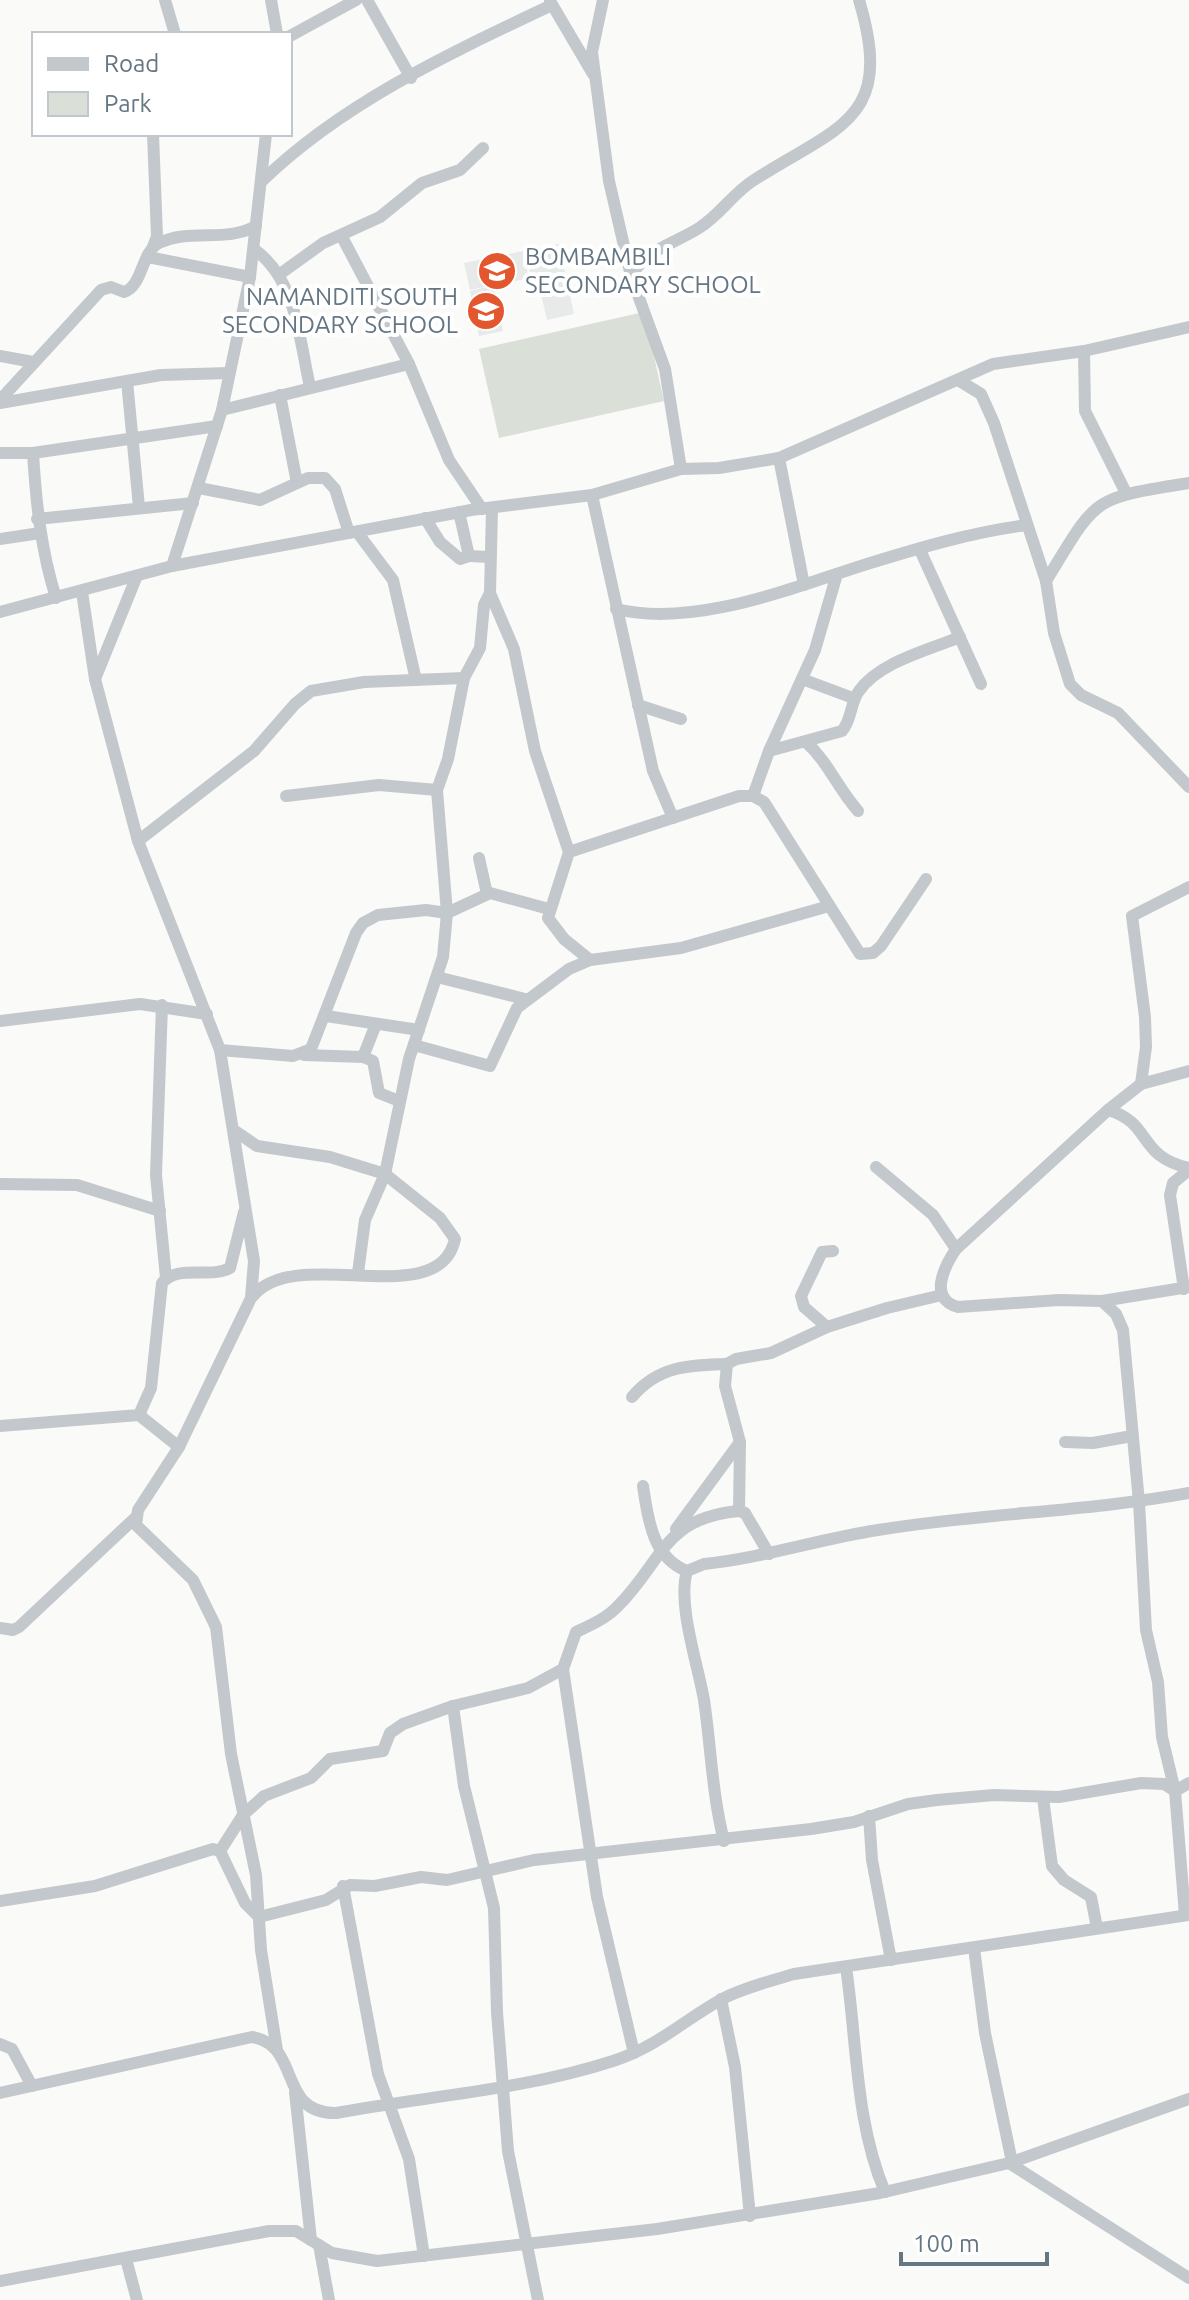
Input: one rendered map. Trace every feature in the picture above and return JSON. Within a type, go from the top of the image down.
[{"type":"street","points":[[165,0],[174,32]]},
{"type":"street","points":[[277,32],[273,5],[287,0]]},
{"type":"street","points":[[292,35],[356,0]]},
{"type":"street","points":[[367,0],[411,78]]},
{"type":"street","points":[[603,0],[594,33],[593,74],[615,215],[631,276],[665,369],[681,469]]},
{"type":"street","points":[[631,276],[648,253],[699,228],[740,190],[833,131],[859,109],[871,63],[870,41],[859,0]]},
{"type":"street","points":[[261,182],[321,128],[551,2],[593,74]]},
{"type":"street","points":[[0,402],[101,290],[111,287],[124,292],[131,289],[157,236],[153,136]]},
{"type":"street","points":[[172,566],[222,410],[250,277],[266,136]]},
{"type":"street","points":[[280,274],[308,252],[380,217],[422,183],[460,170],[483,148]]},
{"type":"street","points":[[151,252],[171,239],[232,236],[256,226]]},
{"type":"street","points":[[341,235],[409,364],[449,460],[487,509],[490,593],[514,649],[535,751],[569,852],[549,909],[553,926],[590,960]]},
{"type":"street","points":[[254,249],[280,274],[290,298],[310,387]]},
{"type":"street","points":[[151,252],[250,277]]},
{"type":"street","points":[[0,612],[172,566],[459,512],[592,495],[681,469],[719,468],[779,458],[993,364],[1084,351],[1189,327]]},
{"type":"street","points":[[1084,351],[1085,411],[1126,493]]},
{"type":"street","points":[[0,356],[33,362]]},
{"type":"street","points":[[222,410],[409,364]]},
{"type":"street","points":[[0,402],[161,375],[229,373]]},
{"type":"street","points":[[958,380],[973,387],[987,403],[1046,581],[1054,633],[1070,684],[1081,695],[1118,713],[1189,787]]},
{"type":"street","points":[[127,381],[130,438],[139,507]]},
{"type":"street","points":[[280,395],[297,483]]},
{"type":"street","points":[[0,453],[33,453],[217,426]]},
{"type":"street","points":[[33,453],[37,519],[56,598]]},
{"type":"street","points":[[779,458],[804,585]]},
{"type":"street","points":[[199,488],[260,500],[308,478],[325,478],[335,489],[353,532],[393,580],[416,680]]},
{"type":"street","points":[[1046,581],[1089,512],[1107,499],[1189,483]]},
{"type":"street","points":[[592,495],[653,771],[673,818]]},
{"type":"street","points":[[37,519],[193,503]]},
{"type":"street","points":[[459,512],[469,556]]},
{"type":"street","points":[[425,518],[452,555],[460,559],[489,557]]},
{"type":"street","points":[[616,609],[638,614],[668,614],[804,585],[959,537],[1027,525]]},
{"type":"street","points":[[0,539],[40,533]]},
{"type":"street","points":[[920,550],[981,684]]},
{"type":"street","points":[[753,796],[769,751],[815,650],[837,574]]},
{"type":"street","points":[[95,679],[136,578]]},
{"type":"street","points":[[0,1628],[13,1630],[19,1627],[136,1517],[179,1447],[251,1298],[254,1261],[220,1050],[138,841],[95,679],[82,592]]},
{"type":"street","points":[[358,1273],[365,1220],[385,1174],[399,1101],[443,957],[447,913],[437,790],[448,759],[464,678],[480,648],[484,605],[490,593]]},
{"type":"street","points":[[769,751],[842,731],[847,725],[853,698],[864,684],[878,673],[960,637]]},
{"type":"street","points":[[138,841],[254,751],[295,704],[311,691],[333,685],[464,678]]},
{"type":"street","points":[[802,679],[853,698]]},
{"type":"street","points":[[638,705],[681,719]]},
{"type":"street","points":[[806,742],[827,762],[841,792],[858,811]]},
{"type":"street","points":[[286,796],[379,785],[437,790]]},
{"type":"street","points":[[569,852],[739,796],[753,796],[764,802],[856,952],[873,953],[894,931],[926,879]]},
{"type":"street","points":[[479,858],[487,894]]},
{"type":"street","points":[[1141,1084],[1146,1047],[1145,1017],[1130,923],[1132,916],[1140,910],[1189,887]]},
{"type":"street","points":[[304,1055],[317,1041],[339,972],[363,923],[378,915],[401,911],[447,913],[487,894],[549,909]]},
{"type":"street","points":[[414,1045],[490,1066],[505,1030],[525,999],[569,969],[590,960],[681,948],[829,906]]},
{"type":"street","points":[[437,977],[525,999]]},
{"type":"street","points":[[0,1021],[111,1007],[162,1005],[207,1014]]},
{"type":"street","points":[[139,1415],[151,1388],[160,1291],[166,1278],[156,1131],[162,1005]]},
{"type":"street","points":[[326,1016],[419,1030]]},
{"type":"street","points":[[363,1057],[376,1024]]},
{"type":"street","points":[[220,1050],[363,1057],[377,1065],[379,1093],[399,1101]]},
{"type":"street","points":[[1108,1110],[1133,1121],[1158,1157],[1189,1169],[1173,1183],[1170,1195],[1187,1288],[1102,1301],[1059,1300],[958,1307],[949,1304],[942,1295],[944,1267],[956,1249],[1108,1110],[1141,1084],[1189,1071]]},
{"type":"street","points":[[235,1131],[257,1146],[330,1157],[385,1174],[449,1227],[455,1239],[453,1249],[430,1269],[416,1276],[358,1273],[273,1279],[251,1298]]},
{"type":"street","points":[[876,1167],[933,1215],[956,1249]]},
{"type":"street","points":[[0,1184],[77,1185],[160,1211]]},
{"type":"street","points":[[166,1278],[174,1274],[222,1272],[230,1268],[245,1208]]},
{"type":"street","points":[[827,1327],[804,1307],[801,1296],[822,1252],[833,1251]]},
{"type":"street","points":[[632,1397],[652,1377],[666,1370],[727,1364],[736,1359],[782,1349],[827,1327],[942,1295]]},
{"type":"street","points":[[295,2092],[304,2103],[326,2114],[564,2074],[634,2053],[687,2024],[721,1999],[750,1986],[794,1974],[1187,1915],[1175,1791],[1162,1737],[1158,1682],[1146,1630],[1139,1502],[1123,1330],[1116,1314],[1102,1301]]},
{"type":"street","points":[[727,1364],[725,1386],[740,1442],[739,1511]]},
{"type":"street","points":[[0,1426],[139,1415],[179,1447]]},
{"type":"street","points":[[1065,1442],[1093,1443],[1132,1436]]},
{"type":"street","points":[[220,1851],[243,1815],[264,1796],[311,1778],[326,1761],[383,1751],[395,1729],[453,1706],[528,1688],[563,1669],[569,1659],[573,1635],[619,1606],[740,1442]]},
{"type":"street","points":[[643,1486],[650,1525],[659,1549],[668,1561],[687,1571]]},
{"type":"street","points":[[687,1571],[704,1564],[769,1554],[876,1530],[1139,1502],[1189,1493]]},
{"type":"street","points":[[650,1525],[676,1531],[694,1522],[739,1511],[745,1513],[769,1554]]},
{"type":"street","points":[[136,1517],[141,1534],[177,1562],[193,1580],[216,1627],[231,1754],[256,1875],[261,1950],[277,2050],[295,2092],[315,2242],[329,2300]]},
{"type":"street","points":[[687,1571],[685,1594],[704,1700],[714,1797],[724,1841]]},
{"type":"street","points":[[563,1669],[591,1855],[634,2053]]},
{"type":"street","points":[[453,1706],[464,1786],[495,1921],[502,2085],[513,2184],[538,2300]]},
{"type":"street","points":[[259,1917],[326,1900],[343,1886],[375,1886],[421,1877],[447,1880],[534,1860],[724,1841],[842,1825],[908,1804],[937,1800],[994,1795],[1043,1798],[1141,1783],[1164,1784],[1175,1791]]},
{"type":"street","points":[[1175,1791],[1189,1783]]},
{"type":"street","points":[[1043,1798],[1052,1866],[1064,1880],[1091,1897],[1097,1928]]},
{"type":"street","points":[[869,1816],[874,1872],[891,1960]]},
{"type":"street","points":[[228,1837],[246,1830]]},
{"type":"street","points":[[220,1851],[245,1903],[259,1917]]},
{"type":"street","points":[[0,1901],[95,1886],[191,1854],[220,1851]]},
{"type":"street","points":[[343,1886],[372,2047],[409,2159],[424,2256]]},
{"type":"street","points":[[974,1948],[985,2033],[1011,2163],[1189,2278]]},
{"type":"street","points":[[846,1967],[858,2052],[859,2092],[875,2169],[885,2192]]},
{"type":"street","points":[[721,1999],[735,2067],[750,2216]]},
{"type":"street","points":[[0,2093],[234,2039],[268,2039],[277,2050]]},
{"type":"street","points":[[0,2044],[12,2049],[32,2086]]},
{"type":"street","points":[[0,2281],[269,2231],[296,2231],[353,2259],[528,2246],[750,2216],[885,2192],[1011,2163],[1189,2099]]},
{"type":"street","points":[[126,2259],[137,2300]]},
{"type":"shaded area","points":[[559,244],[574,314],[547,320],[537,277],[531,277],[525,250]]},
{"type":"shaded area","points":[[523,251],[529,278],[493,286],[503,331],[479,336],[470,291],[490,286],[470,290],[464,263]]},
{"type":"green space","points":[[644,312],[664,401],[499,438],[479,349]]},
{"type":"place","name":"BOMBAMBILI SECONDARY SCHOOL","points":[[497,271]]},
{"type":"place","name":"NAMANDITI SOUTH SECONDARY SCHOOL","points":[[486,311]]}]
